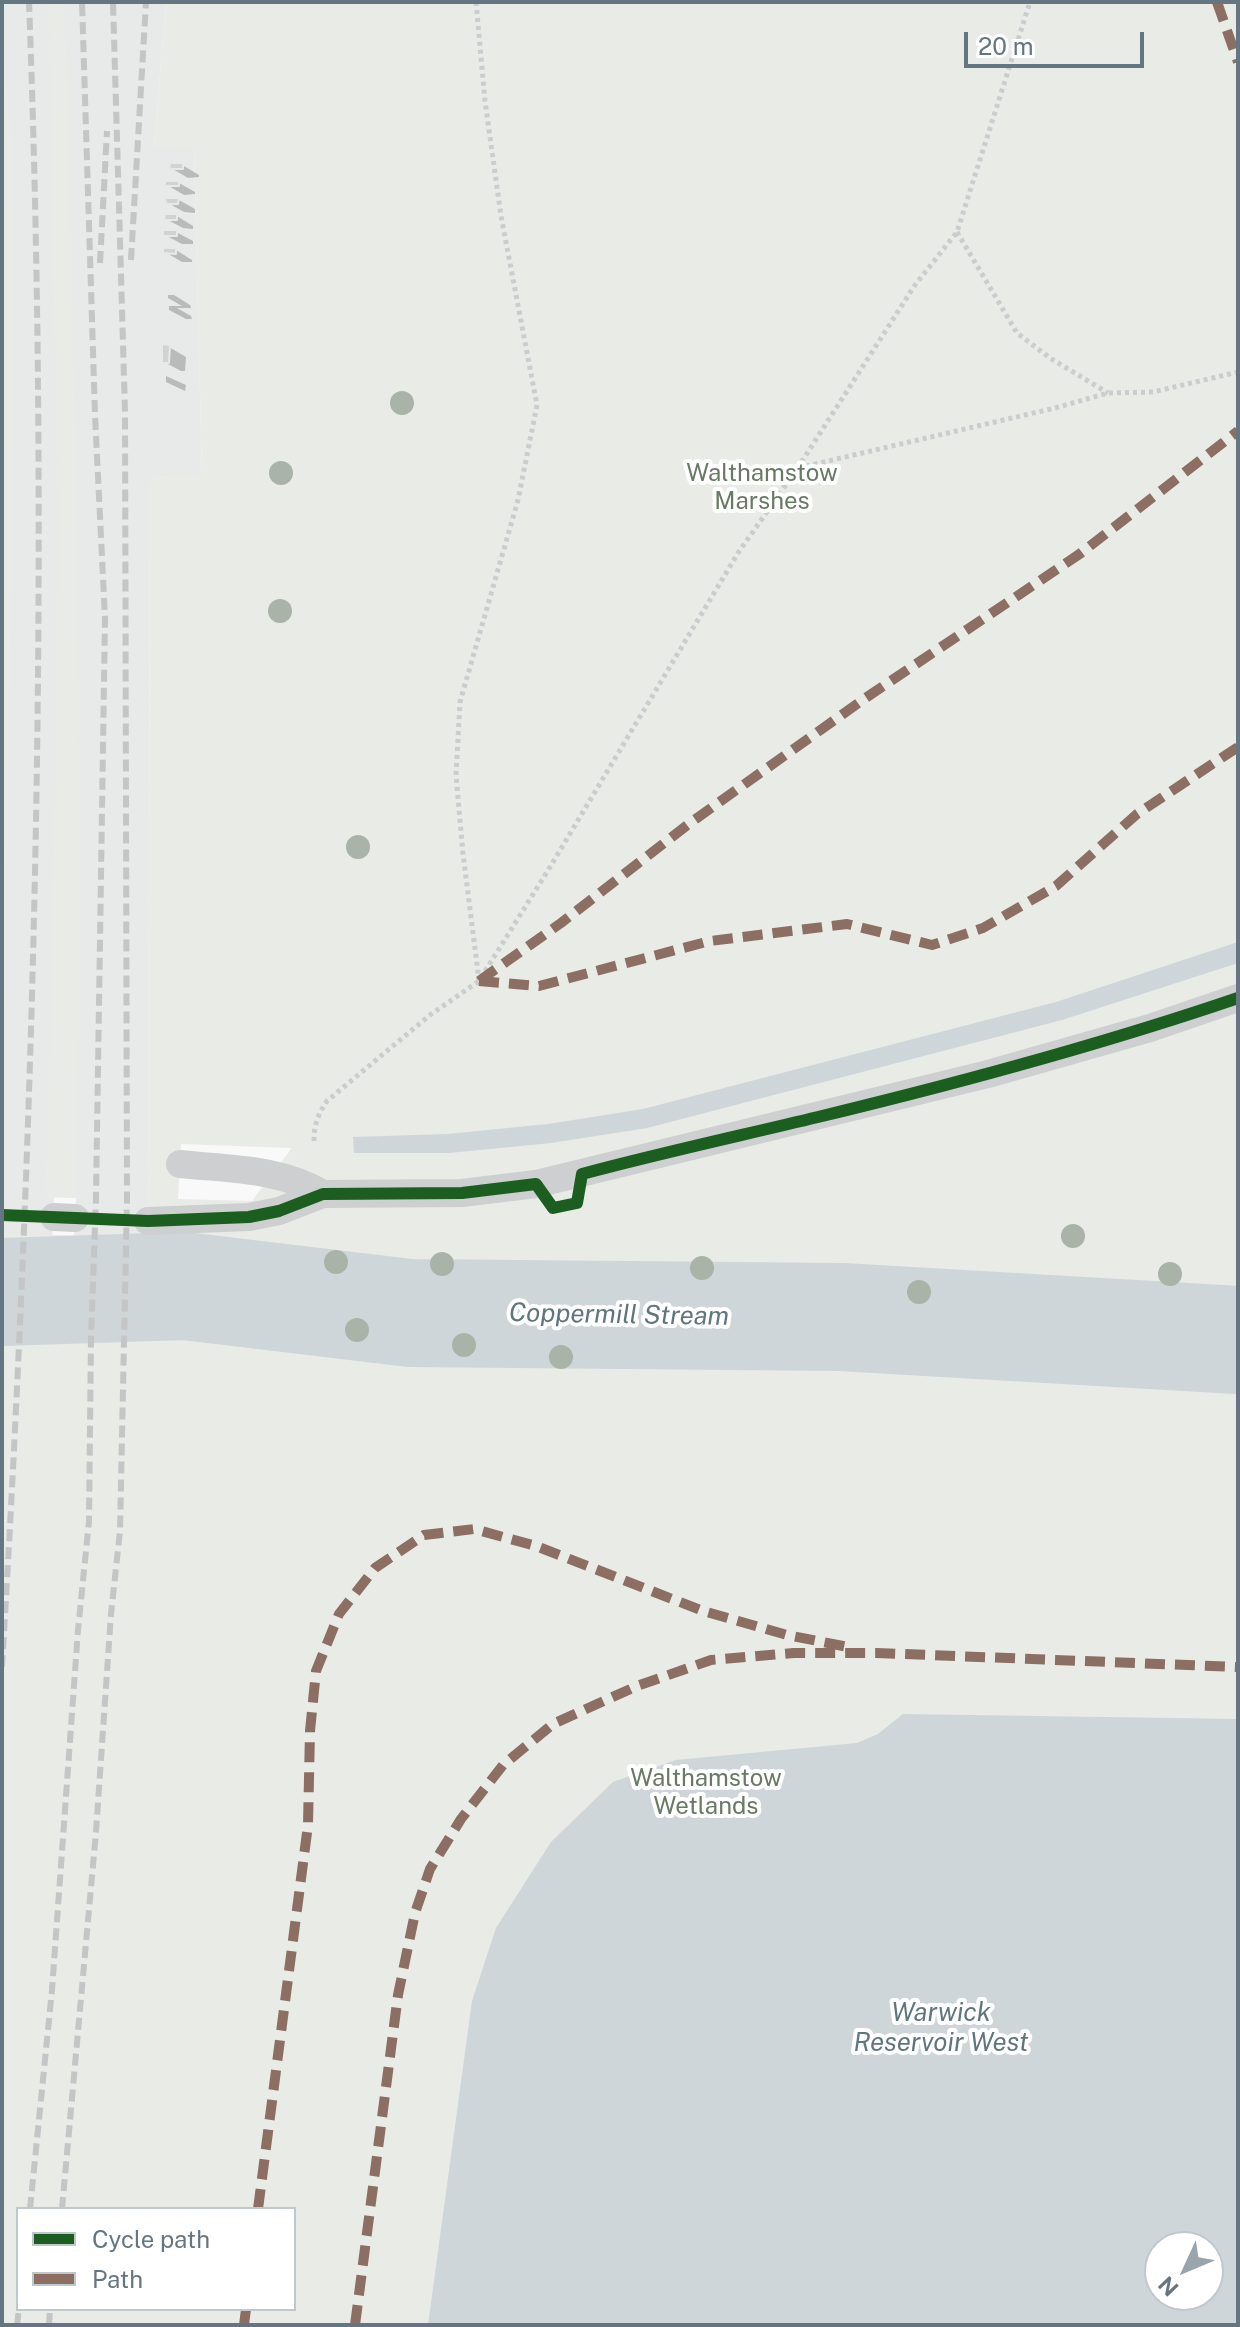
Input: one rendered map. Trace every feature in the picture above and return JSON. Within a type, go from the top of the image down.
[{"type":"lane","points":[[148,1221],[249,1217],[279,1211],[323,1194],[462,1193],[546,1181],[988,1074],[1150,1028],[1238,998]]},
{"type":"lane","points":[[180,1164],[272,1174],[303,1183],[323,1194]]},
{"type":"path","points":[[476,2],[485,101],[501,216],[537,405],[518,500],[460,702],[456,775],[479,981]]},
{"type":"path","points":[[323,1194],[314,1158],[314,1128],[319,1113],[327,1101],[430,1015],[479,981],[738,553],[797,469],[915,285],[957,232],[1030,2]]},
{"type":"path","points":[[957,232],[1017,333],[1050,358],[1108,393]]},
{"type":"path","points":[[797,469],[1108,393],[1153,392],[1238,372]]},
{"type":"shaded area","points":[[2,2],[166,2],[154,146],[194,146],[202,476],[150,477],[148,1220],[143,1340],[16,2207],[16,2311],[2,2325]],"holes":[[[54,1197],[76,1198],[74,1235],[48,1335]]]},
{"type":"green space","points":[[2,2],[12,156],[14,332],[6,1010],[2,1010]]},
{"type":"green space","points":[[48,2],[65,2],[72,301],[80,749],[76,1198],[45,1197],[52,964],[58,532]]},
{"type":"green space","points":[[166,2],[1238,2],[1238,2325],[2,2325],[2,1233],[148,1238],[150,477],[202,475],[194,147],[154,146]],"holes":[[[181,1144],[291,1149],[252,1201],[178,1199]]]},
{"type":"water","points":[[1238,942],[1238,963],[1062,1020],[647,1128],[551,1143],[449,1153],[354,1153],[353,1137],[448,1134],[548,1124],[643,1109],[1056,1002]]},
{"type":"water","name":"Warwick Reservoir West","points":[[903,1714],[1238,1719],[1238,2325],[428,2325],[472,2001],[496,1928],[551,1842],[613,1782],[676,1760],[857,1743],[878,1734]]},
{"type":"building","points":[[170,163],[183,163],[183,169],[169,169]]},
{"type":"building","points":[[165,181],[179,181],[179,186],[165,186]]},
{"type":"building","points":[[165,198],[179,198],[178,204],[166,204]]},
{"type":"building","points":[[165,214],[177,214],[177,220],[164,220]]},
{"type":"building","points":[[163,230],[177,230],[177,236],[163,236]]},
{"type":"building","points":[[163,248],[176,248],[176,254],[163,253]]},
{"type":"building","points":[[162,344],[170,345],[169,363],[162,363]]},
{"type":"waterway","name":"Coppermill Stream","points":[[2,1292],[184,1286],[410,1313],[841,1317],[1238,1340]]},
{"type":"railway","points":[[2,1667],[23,1251],[36,834],[38,418],[29,2]]},
{"type":"railway","points":[[30,2207],[52,1990],[89,1521],[105,618],[95,415],[82,2]]},
{"type":"railway","points":[[62,2207],[120,1531],[127,1200],[125,412],[113,2]]},
{"type":"railway","points":[[131,260],[146,2]]},
{"type":"railway","points":[[100,263],[107,131]]},
{"type":"railway","points":[[17,2325],[19,2311]]},
{"type":"railway","points":[[49,2325],[50,2311]]},
{"type":"marked path","points":[[1217,2],[1238,62]]},
{"type":"marked path","points":[[479,981],[561,923],[690,823],[864,699],[1081,553],[1238,431]]},
{"type":"marked path","points":[[479,981],[539,986],[710,941],[847,924],[932,945],[983,928],[1056,886],[1137,814],[1238,747]]},
{"type":"marked path","points":[[258,2207],[308,1825],[310,1731],[316,1671],[339,1614],[375,1568],[424,1535],[474,1529],[536,1546],[703,1611],[787,1635],[848,1647]]},
{"type":"marked path","points":[[355,2325],[398,1995],[415,1913],[430,1869],[461,1819],[503,1765],[553,1724],[637,1686],[711,1660],[794,1653],[877,1653],[1238,1667]]},
{"type":"marked path","points":[[244,2325],[246,2311]]},
{"type":"cycle path","points":[[2,1215],[148,1221],[249,1217],[279,1211],[323,1194],[462,1193],[536,1184],[553,1208],[577,1203],[582,1174],[976,1077],[1134,1032],[1238,998]]},
{"type":"park label","name":"Walthamstow Marshes","points":[[762,488]]},
{"type":"park label","name":"Walthamstow Wetlands","points":[[706,1793]]}]
